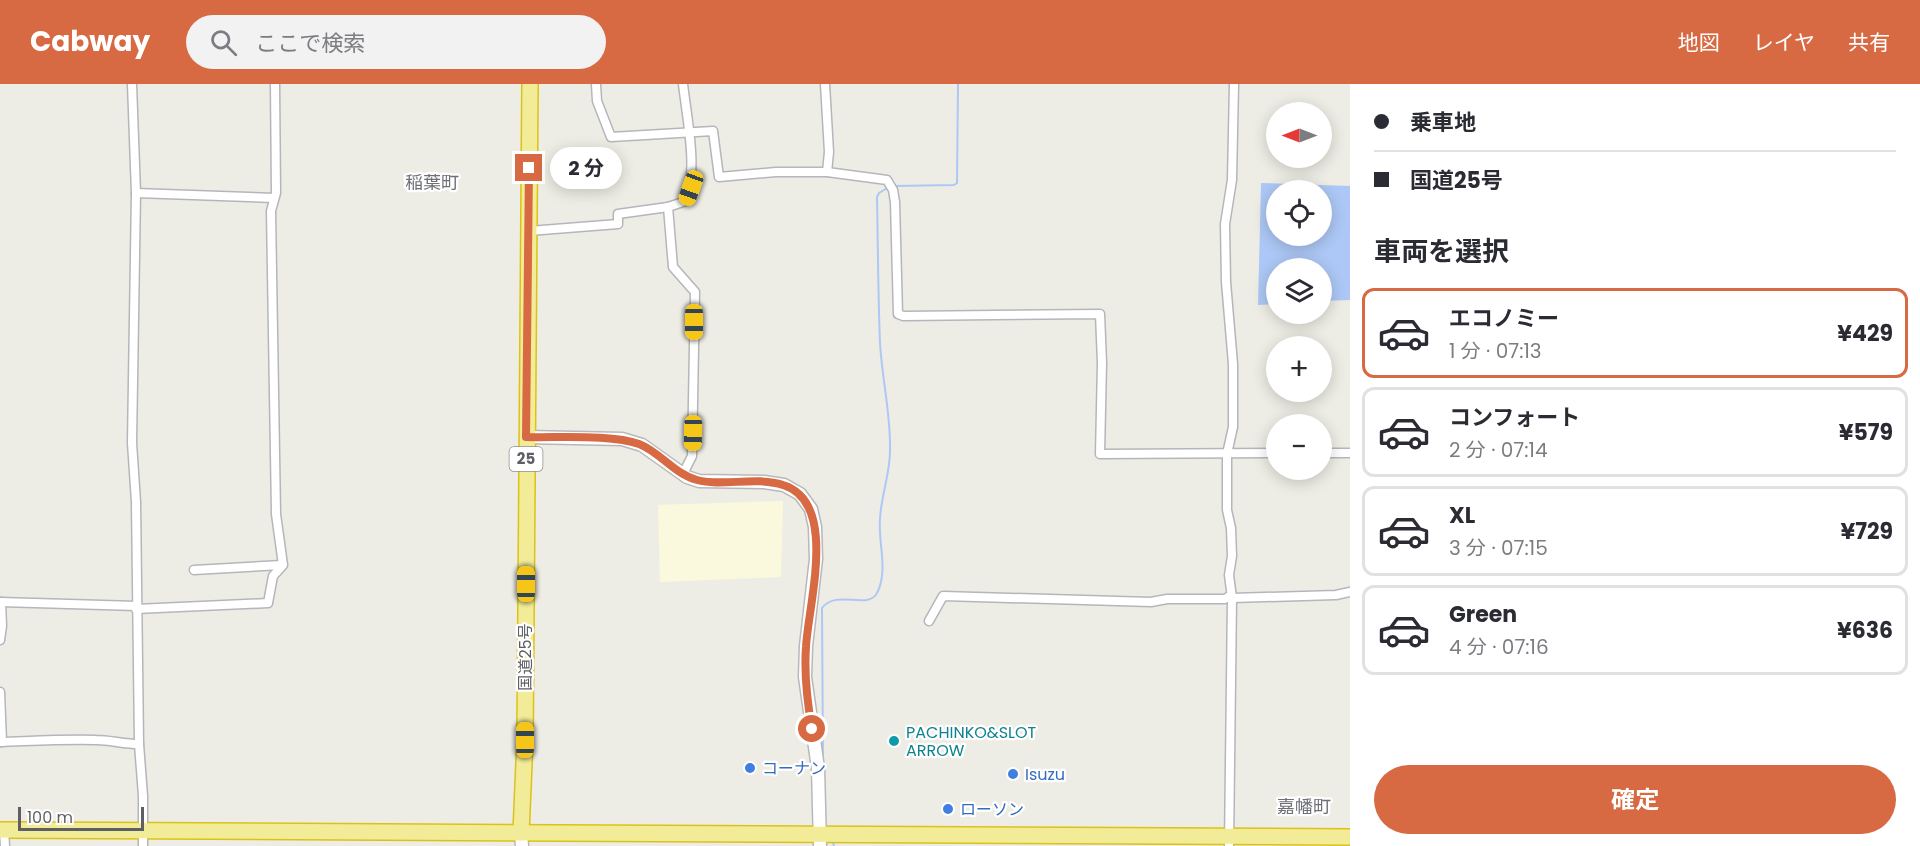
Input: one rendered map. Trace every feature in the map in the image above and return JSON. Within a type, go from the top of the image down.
[{"type":"highway","name":"国道25号","points":[[521,840],[525,729],[530,84]]},
{"type":"highway","points":[[2,830],[143,839],[1350,840]]},
{"type":"street","points":[[132,84],[136,193],[132,443],[136,502],[139,744],[143,796],[143,839]]},
{"type":"street","points":[[0,640],[1,602],[137,607],[268,603],[273,576],[283,565],[275,502],[271,211],[274,198],[275,84]]},
{"type":"street","points":[[596,84],[597,101],[611,137],[713,131],[719,177],[776,172],[828,172],[882,178],[891,184],[895,202],[898,314],[903,316],[1100,314],[1102,363],[1100,454],[1266,453]]},
{"type":"street","points":[[529,231],[618,224],[618,214],[668,207],[686,201],[691,188],[689,134],[683,84]]},
{"type":"street","points":[[825,84],[828,172]]},
{"type":"street","points":[[1229,841],[1232,597],[1229,574],[1232,556],[1231,528],[1227,510],[1227,454],[1233,427],[1233,364],[1226,282],[1225,224],[1232,180],[1234,84]]},
{"type":"street","points":[[136,193],[274,198]]},
{"type":"street","points":[[668,207],[673,267],[695,292],[692,456],[683,474]]},
{"type":"street","points":[[526,437],[622,439],[642,445],[683,474],[699,481],[764,482],[784,485],[800,495],[811,508],[815,527],[816,559],[806,646],[805,676],[818,768],[820,841]]},
{"type":"street","points":[[1332,453],[1350,453]]},
{"type":"street","points":[[194,570],[283,565]]},
{"type":"street","points":[[929,621],[943,596],[1151,602],[1167,599],[1336,595],[1350,592]]},
{"type":"street","points":[[0,692],[1,742],[54,739],[139,744]]},
{"type":"street","points":[[2,830],[6,846]]},
{"type":"shaded area","points":[[783,501],[781,577],[660,582],[658,505]]},
{"type":"water","points":[[1261,183],[1266,183],[1266,246],[1332,246],[1332,185],[1350,186],[1350,300],[1332,301],[1332,258],[1266,258],[1266,305],[1258,305]]},
{"type":"waterway","points":[[894,186],[954,185],[957,183],[958,84]]},
{"type":"waterway","points":[[823,762],[822,608],[828,602],[836,600],[868,600],[874,597],[881,583],[880,519],[889,468],[890,438],[880,343],[877,197],[889,187]]},
{"type":"place","name":"PACHINKO&SLOT ARROW","points":[[894,741]]},
{"type":"place","name":"コーナン","points":[[750,768]]},
{"type":"place","name":"Isuzu","points":[[1013,774]]},
{"type":"place","name":"ローソン","points":[[948,809]]},
{"type":"district","name":"稲葉町","points":[[432,183]]},
{"type":"district","name":"嘉幡町","points":[[1304,807]]},
{"type":"route","points":[[529,168],[526,437],[622,439],[642,445],[687,477],[699,481],[764,482],[784,485],[800,495],[811,508],[815,527],[816,559],[806,646],[805,676],[812,729]]}]
